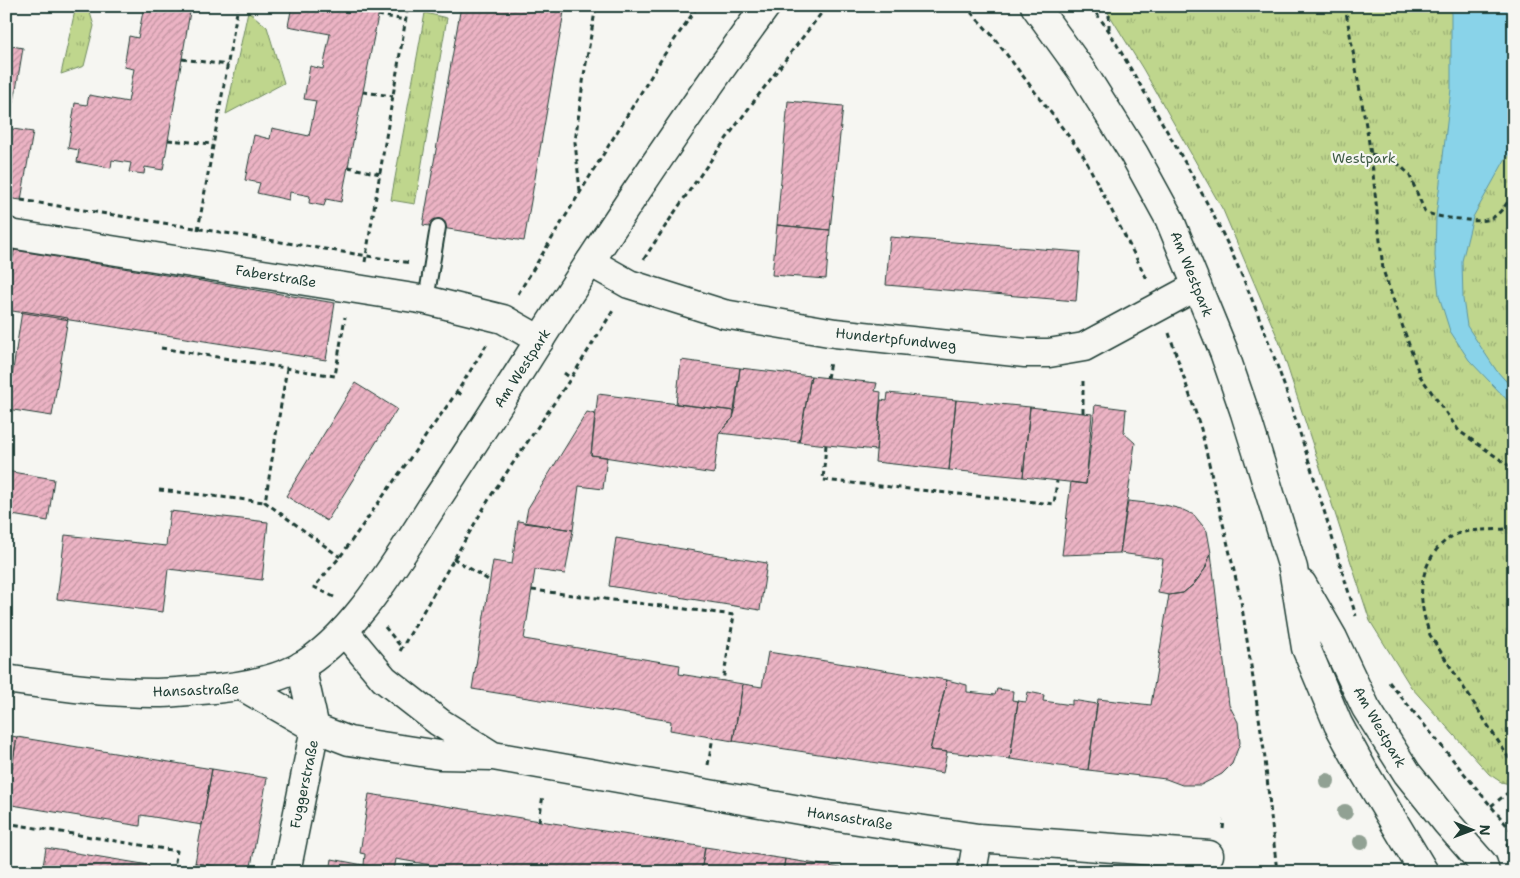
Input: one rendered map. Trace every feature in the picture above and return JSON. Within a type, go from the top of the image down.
[{"type":"street","name":"Am Westpark","points":[[242,686],[268,680],[300,666],[324,650],[344,630],[385,580],[590,262],[727,59],[766,6]]},
{"type":"street","name":"Am Westpark","points":[[1035,6],[1082,71],[1134,154],[1169,218],[1224,352],[1245,413],[1294,568],[1306,648],[1338,724],[1424,872]]},
{"type":"street","name":"Faberstraße","points":[[6,231],[10,234],[426,300],[503,319],[540,340]]},
{"type":"street","name":"Hundertpfundweg","points":[[590,262],[629,284],[724,314],[835,333],[1024,353],[1049,353],[1084,347],[1197,286]]},
{"type":"street","name":"Am Westpark","points":[[1294,568],[1333,638],[1366,708],[1407,773],[1482,864],[1485,872]]},
{"type":"street","name":"Hansastraße","points":[[344,630],[384,679],[440,722],[493,756]]},
{"type":"street","name":"Fuggerstraße","points":[[286,872],[315,728],[300,666]]},
{"type":"street","name":"Hansastraße","points":[[6,679],[95,689],[157,693],[242,686],[315,728],[349,741],[431,754],[493,756],[845,818],[978,838],[1210,855]]},
{"type":"street","points":[[972,872],[978,838]]},
{"type":"lane","points":[[426,300],[438,227]]},
{"type":"path","points":[[191,263],[238,6]]},
{"type":"path","points":[[161,348],[335,376],[355,289],[366,255],[408,6]]},
{"type":"path","points":[[580,192],[575,142],[596,6]]},
{"type":"path","points":[[384,679],[492,494],[571,378],[672,215],[768,82],[827,6]]},
{"type":"path","points":[[965,6],[991,34],[1083,155],[1160,305],[1201,428],[1241,601],[1264,750],[1277,872]]},
{"type":"path","points":[[1091,6],[1109,31],[1212,212],[1239,268],[1271,346],[1359,624]]},
{"type":"path","points":[[1109,6],[1109,31]]},
{"type":"path","points":[[1345,6],[1371,154],[1383,270],[1420,376],[1459,431],[1514,469]]},
{"type":"path","points":[[378,15],[405,20]]},
{"type":"path","points":[[182,59],[228,65]]},
{"type":"path","points":[[363,92],[392,96]]},
{"type":"path","points":[[168,140],[213,144]]},
{"type":"path","points":[[1371,154],[1394,160],[1409,174],[1426,212],[1436,216],[1481,222],[1489,220],[1505,206],[1514,193]]},
{"type":"path","points":[[348,167],[380,174]]},
{"type":"path","points":[[21,200],[416,264]]},
{"type":"path","points":[[1083,413],[1084,347]]},
{"type":"path","points":[[265,502],[287,368]]},
{"type":"path","points":[[564,373],[571,378]]},
{"type":"path","points":[[457,392],[462,395]]},
{"type":"path","points":[[826,445],[823,480],[1054,504],[1057,481]]},
{"type":"path","points":[[159,490],[265,502],[340,557]]},
{"type":"path","points":[[1514,528],[1473,530],[1458,534],[1444,542],[1434,552],[1427,566],[1422,582],[1421,599],[1430,635],[1514,766]]},
{"type":"path","points":[[453,558],[490,580]]},
{"type":"path","points":[[532,590],[734,615],[724,681]]},
{"type":"path","points":[[1386,676],[1390,684],[1509,828],[1514,830]]},
{"type":"path","points":[[1491,806],[1514,788]]},
{"type":"path","points":[[539,821],[543,795]]},
{"type":"path","points":[[6,823],[177,851],[173,872]]},
{"type":"green space","points":[[76,6],[88,6],[94,26],[84,66],[61,74]]},
{"type":"green space","name":"Westpark","points":[[1104,6],[1514,6],[1514,785],[1501,782],[1489,774],[1411,687],[1370,621],[1279,341],[1223,210],[1143,69]]},
{"type":"green space","points":[[248,11],[267,27],[284,83],[226,114]]},
{"type":"green space","points":[[425,13],[447,18],[415,204],[391,200]]},
{"type":"water","points":[[1451,6],[1514,6],[1514,151],[1506,158],[1473,217],[1462,261],[1463,299],[1467,326],[1496,370],[1514,390],[1514,407],[1469,360],[1450,331],[1439,296],[1435,256],[1436,216],[1451,89]]},
{"type":"building","points":[[144,6],[191,6],[163,170],[145,167],[144,174],[129,172],[131,163],[112,160],[111,168],[77,162],[79,150],[68,148],[75,103],[87,105],[89,95],[128,102],[134,69],[124,67],[129,36],[138,38]]},
{"type":"building","points":[[292,6],[380,6],[341,202],[326,199],[324,206],[309,203],[310,196],[290,192],[289,200],[257,193],[260,183],[245,180],[254,135],[270,139],[272,128],[309,136],[316,101],[304,99],[310,66],[323,69],[330,34],[288,26]]},
{"type":"building","points":[[461,6],[565,6],[524,241],[423,225]]},
{"type":"building","points":[[6,45],[23,48],[14,102],[6,101]]},
{"type":"building","points":[[788,101],[843,106],[830,230],[777,225]]},
{"type":"building","points":[[6,128],[33,132],[21,200],[6,198]]},
{"type":"building","points":[[777,225],[830,230],[826,279],[772,275]]},
{"type":"building","points":[[890,237],[1080,252],[1076,301],[886,285]]},
{"type":"building","points":[[6,248],[14,250],[6,299]]},
{"type":"building","points":[[14,250],[335,303],[326,360],[6,310]]},
{"type":"building","points":[[22,311],[68,318],[52,416],[7,409]]},
{"type":"building","points":[[681,360],[740,368],[735,411],[676,404]]},
{"type":"building","points":[[740,368],[811,376],[799,442],[719,433],[733,418]]},
{"type":"building","points":[[811,376],[877,383],[875,391],[881,392],[876,450],[799,442]]},
{"type":"building","points":[[355,383],[397,409],[327,521],[286,496]]},
{"type":"building","points":[[888,393],[956,400],[949,470],[875,462],[881,400],[887,401]]},
{"type":"building","points":[[598,394],[735,411],[733,418],[719,433],[714,474],[591,455]]},
{"type":"building","points":[[956,400],[1030,407],[1023,477],[949,470]]},
{"type":"building","points":[[1095,405],[1126,409],[1124,433],[1135,443],[1120,553],[1062,555],[1071,482],[1086,484]]},
{"type":"building","points":[[1030,407],[1092,414],[1086,484],[1023,477]]},
{"type":"building","points":[[587,412],[595,414],[591,455],[607,457],[603,489],[579,486],[573,530],[525,523],[528,508]]},
{"type":"building","points":[[6,471],[54,479],[48,521],[6,514]]},
{"type":"building","points":[[1128,501],[1165,505],[1181,509],[1194,515],[1207,531],[1211,553],[1205,569],[1194,584],[1183,593],[1169,595],[1158,593],[1163,559],[1120,553]]},
{"type":"building","points":[[170,511],[268,522],[262,580],[168,569],[163,612],[57,599],[65,535],[166,546]]},
{"type":"building","points":[[518,521],[573,530],[565,574],[535,570],[524,639],[680,665],[679,674],[743,684],[733,741],[670,730],[671,721],[472,689],[493,561],[512,564]]},
{"type":"building","points":[[616,538],[767,563],[760,610],[609,586]]},
{"type":"building","points":[[1211,553],[1229,705],[1238,722],[1240,743],[1232,764],[1222,774],[1201,785],[1182,785],[1166,779],[1088,770],[1098,699],[1151,705],[1169,595],[1183,593],[1194,584],[1205,569]]},
{"type":"building","points":[[768,652],[947,680],[930,750],[947,752],[943,773],[733,741],[743,684],[762,687]]},
{"type":"building","points":[[947,680],[967,685],[967,692],[995,695],[997,689],[1013,691],[1012,700],[1018,701],[1010,759],[930,750]]},
{"type":"building","points":[[1028,692],[1044,695],[1043,701],[1072,705],[1072,700],[1097,704],[1088,770],[1010,759],[1018,701],[1026,702]]},
{"type":"building","points":[[6,735],[17,737],[6,798]]},
{"type":"building","points":[[17,737],[212,769],[202,825],[141,815],[140,826],[6,804]]},
{"type":"building","points":[[212,769],[267,778],[250,872],[195,863]]},
{"type":"building","points":[[369,794],[705,847],[701,872],[471,872],[396,859],[394,871],[364,865],[365,854],[360,853]]},
{"type":"building","points":[[705,847],[785,859],[783,872],[701,872]]},
{"type":"building","points":[[46,848],[149,865],[148,872],[42,872]]},
{"type":"building","points":[[332,859],[394,871],[330,872]]},
{"type":"building","points":[[785,859],[853,870],[853,872],[783,872]]},
{"type":"building","points":[[195,863],[245,872],[193,872]]}]
